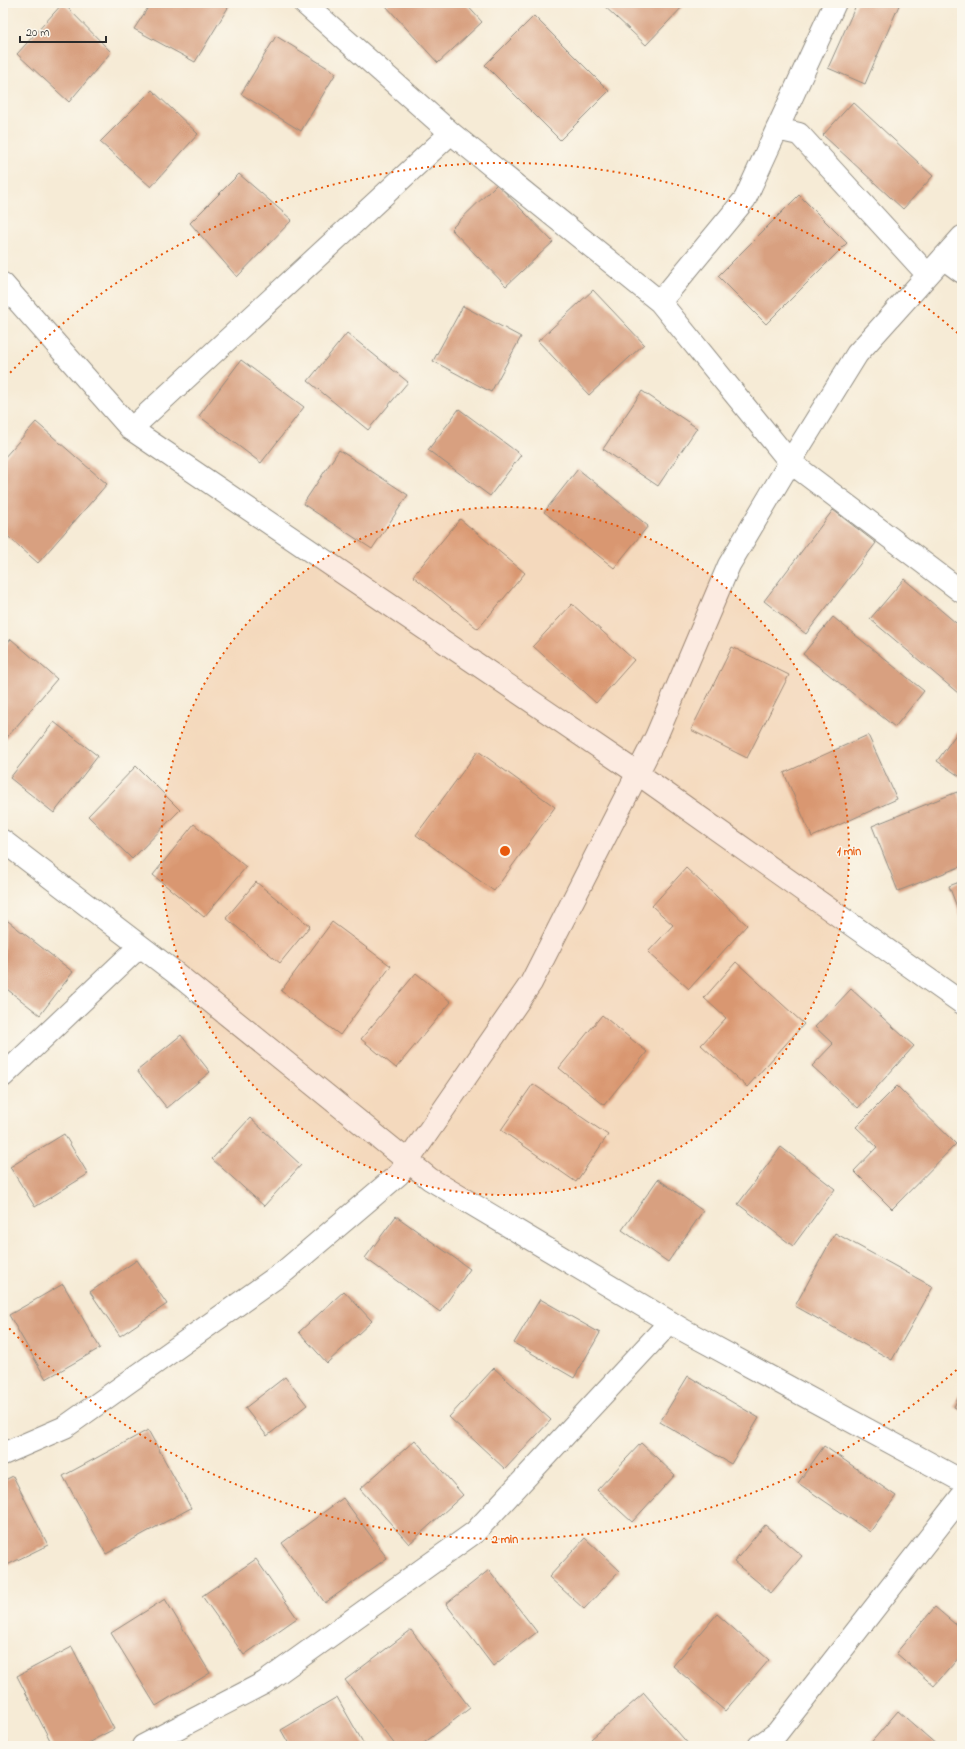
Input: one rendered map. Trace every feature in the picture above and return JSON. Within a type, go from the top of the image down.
[{"type":"street","points":[[304,3],[451,133],[660,302],[790,462],[962,592]]},
{"type":"street","points":[[660,302],[745,199],[835,3]]},
{"type":"street","points":[[777,130],[799,134],[928,275]]},
{"type":"street","points":[[131,429],[451,133]]},
{"type":"street","points":[[3,1454],[65,1428],[285,1272],[399,1174],[531,983],[656,737],[729,565],[790,462],[857,354],[962,237]]},
{"type":"street","points":[[943,258],[962,272]]},
{"type":"street","points":[[3,284],[131,429],[637,773],[962,1003]]},
{"type":"street","points":[[3,841],[140,946],[430,1179],[670,1322],[962,1481]]},
{"type":"street","points":[[3,1076],[140,946]]},
{"type":"street","points":[[143,1746],[264,1683],[475,1532],[670,1322]]},
{"type":"street","points":[[759,1746],[777,1733],[962,1496]]},
{"type":"building","points":[[63,3],[111,52],[69,102],[17,54]]},
{"type":"building","points":[[151,3],[224,3],[229,6],[195,62],[134,29]]},
{"type":"building","points":[[389,3],[465,3],[482,22],[438,63],[386,6]]},
{"type":"building","points":[[601,3],[686,3],[646,45]]},
{"type":"building","points":[[857,3],[900,3],[865,84],[828,68]]},
{"type":"building","points":[[534,16],[609,91],[560,140],[485,65]]},
{"type":"building","points":[[276,36],[336,73],[301,131],[241,94]]},
{"type":"building","points":[[152,90],[198,134],[151,187],[100,142]]},
{"type":"building","points":[[853,102],[933,176],[903,209],[823,135]]},
{"type":"building","points":[[239,174],[292,220],[237,277],[190,223]]},
{"type":"building","points":[[497,184],[553,242],[506,286],[451,229]]},
{"type":"building","points":[[799,195],[847,243],[766,324],[718,276]]},
{"type":"building","points":[[593,290],[644,344],[589,395],[538,341]]},
{"type":"building","points":[[463,306],[521,337],[491,392],[433,361]]},
{"type":"building","points":[[347,333],[408,382],[368,430],[308,381]]},
{"type":"building","points":[[241,360],[304,407],[261,463],[199,416]]},
{"type":"building","points":[[642,391],[697,428],[658,486],[603,449]]},
{"type":"building","points":[[459,409],[521,455],[490,496],[428,450]]},
{"type":"building","points":[[36,422],[107,484],[38,563],[3,532],[3,459]]},
{"type":"building","points":[[339,450],[408,495],[372,549],[303,504]]},
{"type":"building","points":[[578,469],[648,526],[614,568],[544,512]]},
{"type":"building","points":[[833,510],[876,543],[806,634],[764,601]]},
{"type":"building","points":[[460,519],[525,573],[478,629],[413,576]]},
{"type":"building","points":[[904,579],[962,628],[962,689],[958,693],[870,619]]},
{"type":"building","points":[[572,604],[634,660],[596,703],[533,646]]},
{"type":"building","points":[[833,617],[924,691],[895,727],[803,654]]},
{"type":"building","points":[[11,639],[57,679],[3,742],[3,648]]},
{"type":"building","points":[[732,647],[789,675],[747,758],[691,730]]},
{"type":"building","points":[[54,722],[98,756],[54,813],[10,778]]},
{"type":"building","points":[[962,726],[962,778],[937,761]]},
{"type":"building","points":[[868,735],[897,799],[812,837],[784,773]]},
{"type":"building","points":[[478,751],[555,807],[494,891],[416,835]]},
{"type":"building","points":[[136,766],[180,810],[132,859],[88,816]]},
{"type":"building","points":[[957,792],[962,805],[962,866],[898,891],[872,826]]},
{"type":"building","points":[[194,824],[246,867],[204,917],[153,875]]},
{"type":"building","points":[[686,868],[747,925],[689,989],[648,952],[673,925],[652,906]]},
{"type":"building","points":[[962,881],[962,920],[949,886]]},
{"type":"building","points":[[256,882],[310,926],[280,963],[226,918]]},
{"type":"building","points":[[4,918],[73,972],[40,1015],[3,986]]},
{"type":"building","points":[[332,922],[391,966],[340,1035],[281,991]]},
{"type":"building","points":[[736,962],[804,1024],[747,1087],[701,1045],[726,1018],[704,998]]},
{"type":"building","points":[[416,973],[451,1002],[396,1068],[361,1039]]},
{"type":"building","points":[[851,989],[914,1046],[858,1108],[812,1066],[833,1044],[815,1027]]},
{"type":"building","points":[[602,1015],[647,1052],[604,1105],[559,1068]]},
{"type":"building","points":[[181,1035],[210,1072],[167,1108],[137,1071]]},
{"type":"building","points":[[533,1084],[608,1135],[576,1182],[501,1130]]},
{"type":"building","points":[[897,1086],[956,1144],[892,1209],[854,1171],[877,1147],[856,1127]]},
{"type":"building","points":[[250,1118],[301,1165],[264,1206],[212,1159]]},
{"type":"building","points":[[64,1134],[88,1174],[35,1207],[10,1167]]},
{"type":"building","points":[[781,1147],[835,1189],[793,1246],[738,1204]]},
{"type":"building","points":[[658,1179],[703,1211],[668,1262],[622,1230]]},
{"type":"building","points":[[396,1216],[470,1269],[440,1312],[365,1258]]},
{"type":"building","points":[[835,1233],[933,1287],[892,1360],[795,1306]]},
{"type":"building","points":[[137,1260],[167,1304],[120,1336],[90,1292]]},
{"type":"building","points":[[63,1284],[100,1348],[46,1379],[9,1315]]},
{"type":"building","points":[[344,1291],[372,1321],[327,1363],[299,1332]]},
{"type":"building","points":[[540,1299],[600,1333],[574,1378],[514,1343]]},
{"type":"building","points":[[494,1368],[551,1420],[505,1469],[449,1417]]},
{"type":"building","points":[[688,1376],[759,1418],[731,1464],[660,1422]]},
{"type":"building","points":[[285,1377],[307,1405],[267,1436],[245,1408]]},
{"type":"building","points":[[962,1390],[962,1411],[954,1407]]},
{"type":"building","points":[[148,1430],[191,1508],[106,1554],[63,1476]]},
{"type":"building","points":[[415,1440],[463,1495],[409,1544],[360,1489]]},
{"type":"building","points":[[641,1443],[675,1475],[632,1522],[597,1490]]},
{"type":"building","points":[[824,1446],[896,1496],[870,1532],[798,1483]]},
{"type":"building","points":[[13,1476],[48,1545],[3,1567],[3,1481]]},
{"type":"building","points":[[343,1498],[387,1558],[325,1603],[282,1543]]},
{"type":"building","points":[[765,1525],[802,1556],[771,1593],[734,1562]]},
{"type":"building","points":[[585,1538],[620,1571],[584,1609],[549,1577]]},
{"type":"building","points":[[256,1559],[297,1618],[244,1655],[202,1596]]},
{"type":"building","points":[[489,1570],[537,1632],[493,1666],[446,1604]]},
{"type":"building","points":[[165,1599],[210,1673],[156,1706],[111,1633]]},
{"type":"building","points":[[935,1607],[962,1630],[962,1654],[934,1686],[896,1653]]},
{"type":"building","points":[[717,1614],[769,1660],[725,1711],[673,1666]]},
{"type":"building","points":[[411,1630],[470,1708],[420,1746],[396,1746],[345,1680]]},
{"type":"building","points":[[72,1647],[114,1729],[82,1746],[53,1746],[17,1676]]},
{"type":"building","points":[[644,1693],[690,1746],[597,1746],[591,1739]]},
{"type":"building","points":[[337,1697],[365,1746],[290,1746],[281,1730]]},
{"type":"building","points":[[898,1711],[938,1746],[868,1746]]},
{"type":"building","points":[[3,1733],[8,1745],[5,1746],[3,1746]]}]
